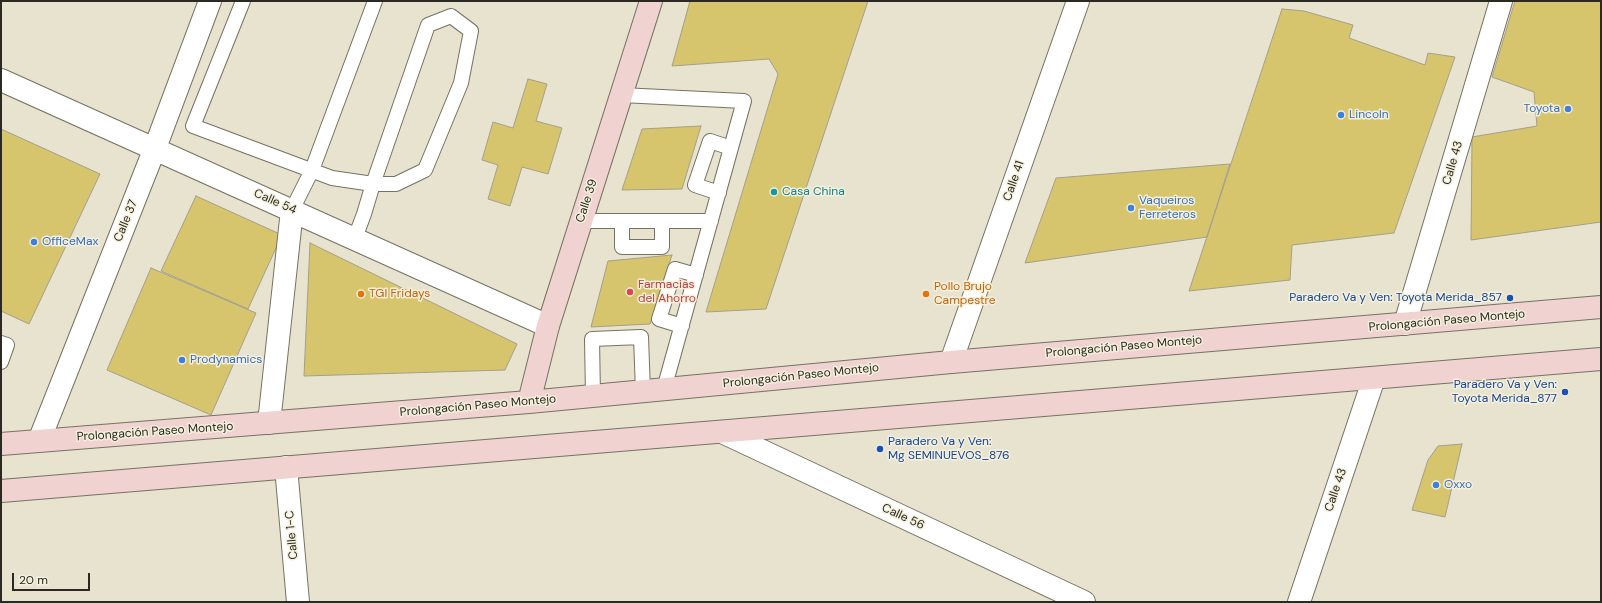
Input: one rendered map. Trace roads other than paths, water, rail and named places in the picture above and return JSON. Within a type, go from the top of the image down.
[{"type":"main road","name":"Calle 39","points":[[529,402],[548,326],[650,1]]},
{"type":"main road","name":"Prolongación Paseo Montejo","points":[[1,444],[529,402],[951,362],[1601,307]]},
{"type":"main road","points":[[1,491],[1601,359]]},
{"type":"street","name":"Calle 37","points":[[39,441],[155,148],[210,1]]},
{"type":"street","name":"Calle 41","points":[[951,362],[1078,1]]},
{"type":"street","name":"Calle 43","points":[[1405,324],[1501,1]]},
{"type":"street","name":"Calle 54","points":[[1,80],[548,326]]},
{"type":"street","points":[[269,423],[292,210]]},
{"type":"street","name":"Calle 43","points":[[1298,602],[1374,378]]},
{"type":"street","name":"Calle 56","points":[[722,432],[1084,602]]},
{"type":"street","name":"Calle 1-C","points":[[286,467],[298,602]]},
{"type":"lane","points":[[243,1],[193,126],[332,178],[373,184],[396,184],[425,170],[461,83],[471,31],[451,16],[428,25],[373,184],[355,238]]},
{"type":"lane","points":[[292,210],[312,170],[375,1]]},
{"type":"lane","points":[[621,95],[744,101],[664,389]]},
{"type":"lane","points":[[719,193],[695,185],[710,141],[731,148]]},
{"type":"lane","points":[[581,221],[711,222]]},
{"type":"lane","points":[[622,222],[622,247],[662,247],[662,221]]},
{"type":"lane","points":[[682,326],[659,319],[675,269],[696,275]]},
{"type":"lane","points":[[593,396],[592,339],[641,337],[643,391]]},
{"type":"lane","points":[[1,343],[6,344],[1,362]]},
{"type":"place","name":"Toyota","points":[[1568,109]]},
{"type":"place","name":"Lincoln","points":[[1341,115]]},
{"type":"place","name":"Casa China","points":[[774,192]]},
{"type":"place","name":"Vaqueiros Ferreteros","points":[[1131,208]]},
{"type":"place","name":"OfficeMax","points":[[34,242]]},
{"type":"place","name":"Farmacias del Ahorro","points":[[630,292]]},
{"type":"place","name":"TGI Fridays","points":[[361,294]]},
{"type":"place","name":"Pollo Brujo Campestre","points":[[926,294]]},
{"type":"place","name":"Paradero Va y Ven: Toyota Merida_857","points":[[1510,298]]},
{"type":"place","name":"Prodynamics","points":[[182,360]]},
{"type":"place","name":"Paradero Va y Ven: Toyota Merida_877","points":[[1565,392]]},
{"type":"place","name":"Paradero Va y Ven: Mg SEMINUEVOS_876","points":[[880,449]]},
{"type":"place","name":"Oxxo","points":[[1436,485]]}]
